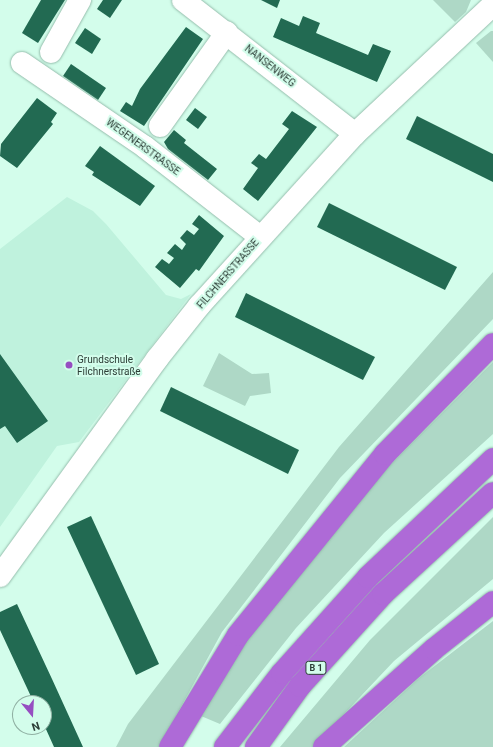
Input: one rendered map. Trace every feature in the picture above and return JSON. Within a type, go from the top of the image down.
[{"type":"highway","points":[[170,747],[238,635],[385,454],[493,344]]},
{"type":"highway","points":[[224,747],[282,673],[368,577],[493,459]]},
{"type":"highway","name":"B 1","points":[[256,747],[300,686],[383,594],[493,493]]},
{"type":"highway","points":[[324,747],[434,649],[493,602]]},
{"type":"street","points":[[51,52],[80,0]]},
{"type":"street","name":"NANSENWEG","points":[[183,0],[227,32],[355,134]]},
{"type":"street","name":"FILCHNERSTRASSE","points":[[0,576],[157,359],[260,236],[355,134],[493,6]]},
{"type":"street","points":[[160,126],[227,32]]},
{"type":"street","name":"WEGENERSTRASSE","points":[[22,63],[145,147],[260,236]]},
{"type":"shaded area","points":[[433,0],[471,0],[466,12],[455,22]]},
{"type":"shaded area","points":[[493,31],[493,62],[476,43]]},
{"type":"shaded area","name":"Grundschule Filchnerstraße","points":[[67,197],[93,211],[106,224],[166,295],[181,299],[191,294],[79,442],[57,446],[0,527],[0,249]]},
{"type":"shaded area","points":[[493,272],[493,319],[340,478],[222,632],[159,747],[116,747],[128,724],[339,447]]},
{"type":"shaded area","points":[[219,353],[252,374],[269,373],[271,393],[250,396],[245,406],[203,386]]},
{"type":"shaded area","points":[[493,362],[493,434],[384,533],[296,628],[220,724],[201,716],[237,651],[362,493]]},
{"type":"shaded area","points":[[493,517],[493,579],[394,661],[313,747],[280,747],[370,640]]},
{"type":"shaded area","points":[[493,621],[493,747],[344,747],[419,678]]},
{"type":"building","points":[[41,0],[65,0],[38,43],[22,33]]},
{"type":"building","points":[[103,0],[122,0],[110,18],[97,9]]},
{"type":"building","points":[[261,0],[280,0],[277,8]]},
{"type":"building","points":[[303,16],[320,23],[316,33],[368,55],[373,44],[391,51],[377,82],[273,37],[281,18],[299,26]]},
{"type":"building","points":[[186,27],[203,39],[144,126],[120,111],[126,102],[132,106],[140,89]]},
{"type":"building","points":[[85,28],[101,39],[92,54],[75,43]]},
{"type":"building","points":[[71,64],[106,88],[98,100],[63,76]]},
{"type":"building","points":[[37,98],[57,113],[51,122],[53,124],[17,168],[0,156],[1,144]]},
{"type":"building","points":[[195,108],[207,117],[198,129],[186,120]]},
{"type":"building","points":[[292,111],[317,127],[258,201],[243,189],[258,168],[251,163],[259,154],[266,159],[289,129],[282,124]]},
{"type":"building","points":[[417,116],[493,154],[493,182],[406,139]]},
{"type":"building","points":[[174,130],[186,140],[184,143],[217,169],[208,180],[168,149],[164,142]]},
{"type":"building","points":[[100,146],[155,186],[140,206],[92,175],[94,172],[85,166]]},
{"type":"building","points":[[329,203],[457,267],[445,290],[317,227]]},
{"type":"building","points":[[199,215],[224,236],[199,271],[196,269],[180,288],[155,267],[162,259],[169,264],[174,258],[167,253],[175,244],[182,250],[186,244],[180,238],[187,230],[194,235],[199,229],[192,224]]},
{"type":"building","points":[[246,293],[375,357],[363,380],[235,317]]},
{"type":"building","points":[[0,354],[48,421],[17,443],[5,426],[0,429]]},
{"type":"building","points":[[171,387],[299,450],[288,474],[160,411]]},
{"type":"building","points":[[91,516],[159,664],[136,675],[67,527]]},
{"type":"building","points":[[17,604],[83,747],[54,747],[49,735],[52,735],[52,695],[30,695],[0,630],[0,612]]},
{"type":"place","name":"Grundschule Filchnerstraße","points":[[69,365]]}]
